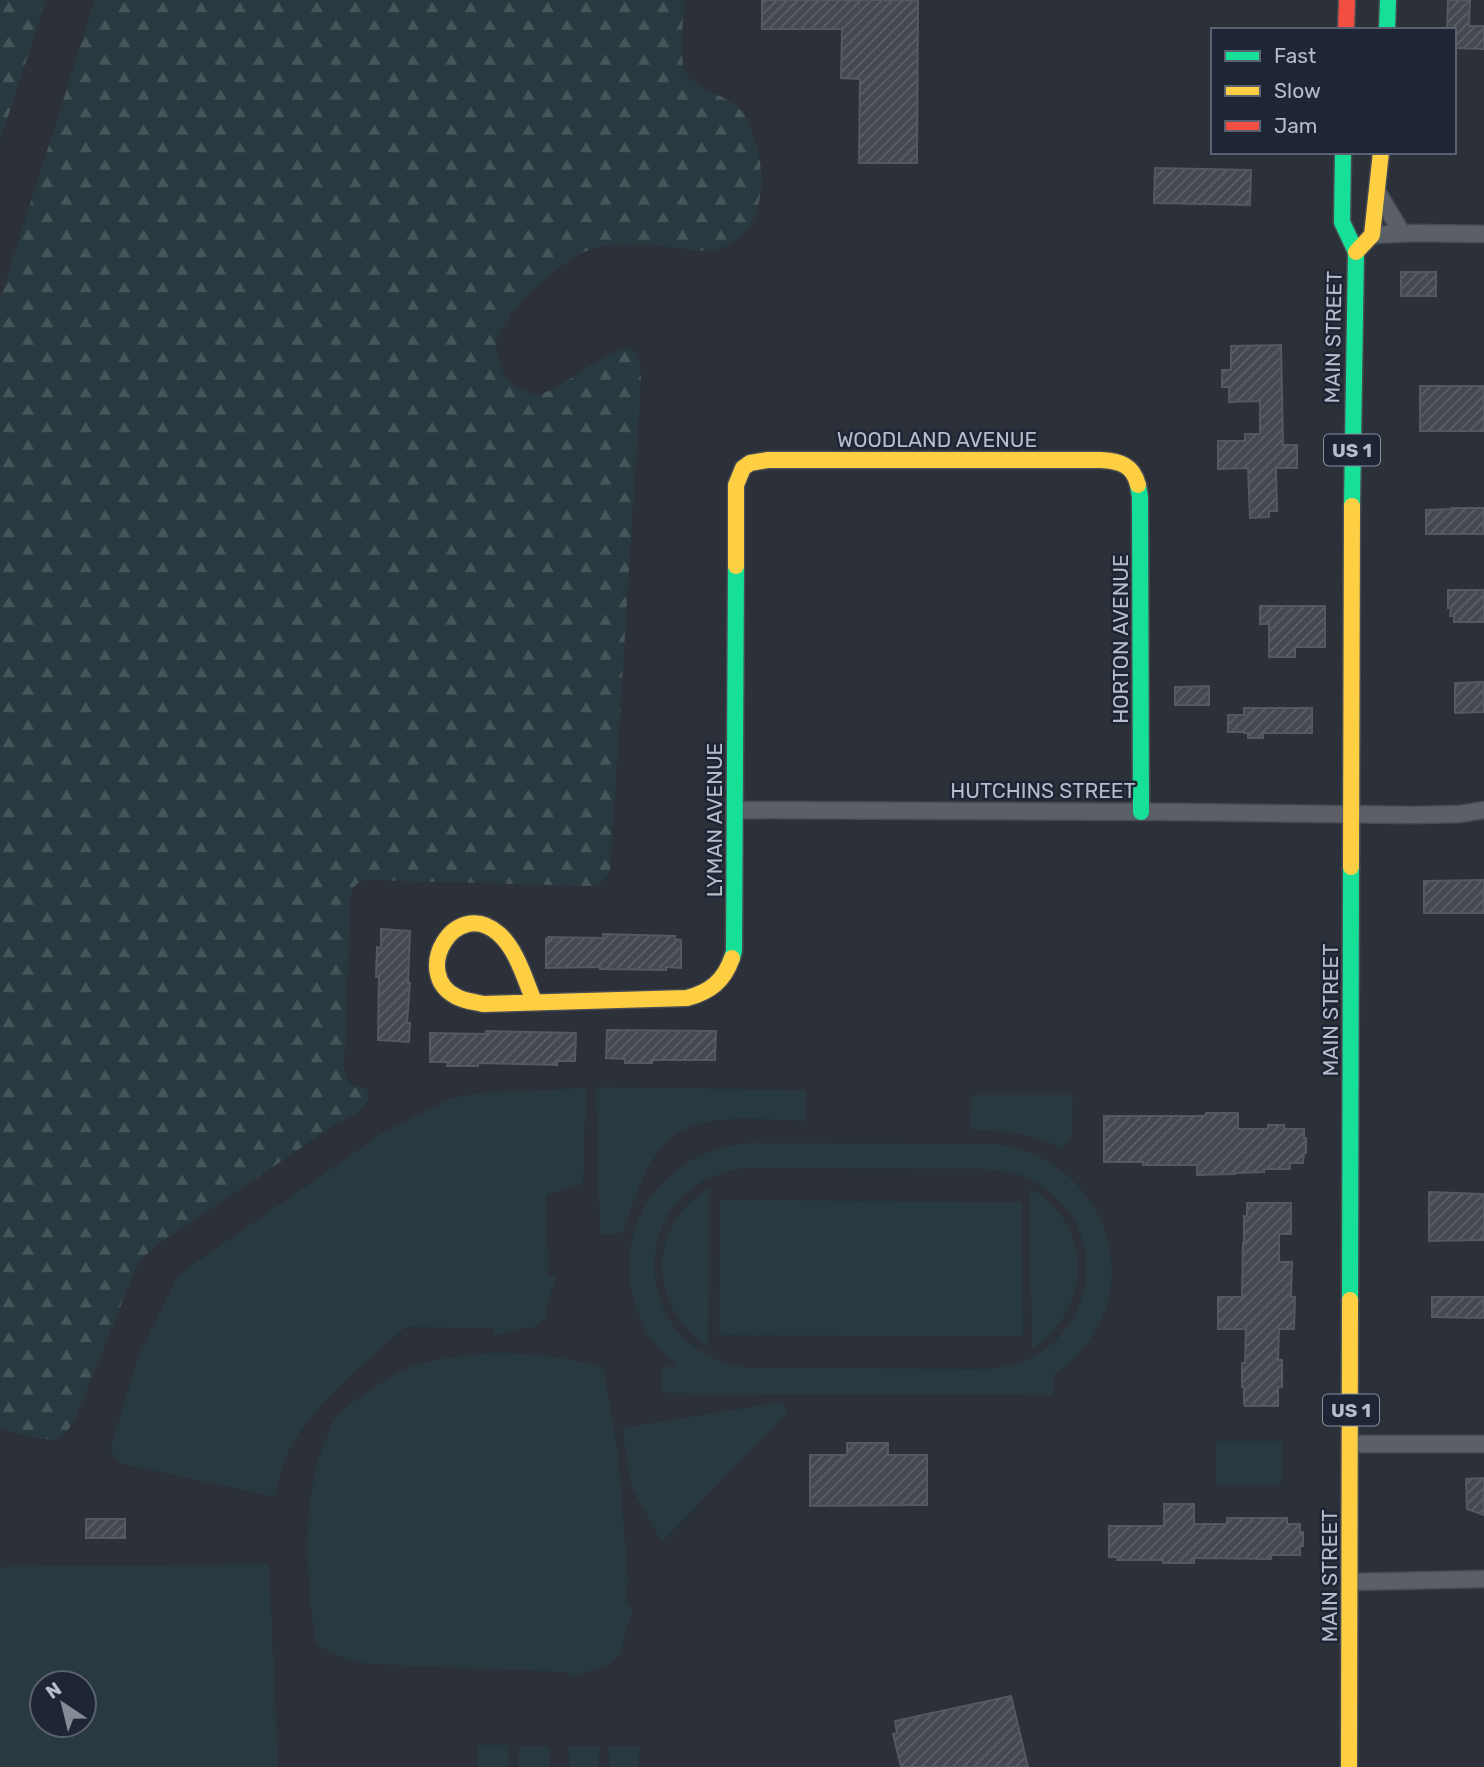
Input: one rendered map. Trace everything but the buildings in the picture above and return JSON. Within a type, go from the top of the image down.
[{"type":"main road","points":[[1346,28],[1347,0]]},
{"type":"main road","points":[[1387,28],[1388,0]]},
{"type":"main road","name":"MAIN STREET","points":[[1343,154],[1342,222],[1356,252],[1352,473],[1349,1767]]},
{"type":"main road","points":[[1372,235],[1381,154]]},
{"type":"main road","name":"MAIN STREET","points":[[1356,252],[1372,235]]},
{"type":"main road","name":"WOODLAND AVENUE","points":[[744,467],[753,462],[768,460],[1101,460],[1120,462],[1131,468]]},
{"type":"main road","name":"LYMAN AVENUE","points":[[534,1002],[509,947],[494,929],[468,923],[458,927],[444,940],[436,964],[442,985],[456,996],[483,1004],[687,998],[704,993],[719,984],[729,969],[734,951],[735,494],[738,474],[744,467]]},
{"type":"main road","name":"HORTON AVENUE","points":[[1131,468],[1138,478],[1140,497],[1141,812]]},
{"type":"street","points":[[1377,191],[1402,233]]},
{"type":"street","points":[[1372,235],[1484,234]]},
{"type":"street","name":"HUTCHINS STREET","points":[[734,810],[1413,816],[1484,810]]},
{"type":"street","points":[[1351,1444],[1484,1444]]},
{"type":"street","points":[[1350,1582],[1484,1579]]},
{"type":"green space","points":[[0,0],[46,0],[0,141]]},
{"type":"green space","points":[[95,0],[684,0],[682,50],[686,74],[698,85],[730,102],[745,116],[759,155],[761,192],[751,225],[725,247],[706,251],[615,245],[601,246],[577,256],[550,275],[523,300],[503,326],[496,342],[504,374],[517,387],[535,394],[554,388],[618,351],[630,348],[639,361],[641,379],[610,872],[602,881],[591,886],[367,880],[357,884],[350,901],[344,1071],[349,1081],[367,1089],[367,1102],[359,1111],[157,1245],[142,1259],[135,1270],[75,1419],[61,1437],[48,1439],[0,1428],[0,299]]},
{"type":"green space","points":[[596,1087],[806,1090],[806,1121],[731,1119],[702,1123],[684,1129],[667,1142],[650,1163],[623,1233],[600,1234]]},
{"type":"green space","points":[[586,1088],[583,1184],[546,1195],[548,1276],[556,1276],[546,1307],[546,1316],[533,1328],[525,1327],[495,1336],[494,1328],[406,1327],[338,1388],[306,1424],[285,1460],[275,1497],[119,1463],[110,1449],[139,1355],[178,1275],[381,1134],[449,1099],[479,1093]]},
{"type":"green space","points":[[972,1095],[1073,1095],[1072,1134],[1062,1150],[1030,1136],[970,1129]]},
{"type":"green space","points":[[749,1143],[994,1144],[1036,1155],[1069,1176],[1093,1205],[1107,1239],[1112,1276],[1104,1312],[1085,1346],[1053,1375],[1053,1395],[661,1393],[661,1367],[678,1367],[649,1336],[635,1303],[629,1271],[632,1239],[643,1210],[660,1185],[684,1164],[714,1150]],"holes":[[[750,1168],[983,1169],[1025,1177],[1057,1198],[1077,1225],[1086,1256],[1084,1288],[1073,1319],[1052,1344],[1022,1362],[985,1369],[749,1368],[707,1355],[678,1331],[660,1300],[655,1265],[661,1231],[679,1201],[709,1179]]]},
{"type":"green space","points":[[709,1188],[708,1347],[688,1330],[674,1311],[665,1289],[662,1267],[665,1244],[674,1223],[688,1204]]},
{"type":"green space","points":[[1029,1188],[1051,1204],[1066,1223],[1075,1244],[1078,1267],[1075,1290],[1066,1312],[1052,1332],[1032,1349]]},
{"type":"green space","points":[[720,1200],[1022,1202],[1023,1336],[719,1335]]},
{"type":"green space","points":[[487,1353],[546,1356],[603,1367],[618,1453],[628,1582],[627,1606],[633,1607],[620,1654],[610,1665],[568,1677],[568,1672],[370,1664],[348,1660],[316,1645],[308,1569],[309,1518],[316,1468],[333,1422],[352,1403],[404,1370],[434,1360]]},
{"type":"green space","points":[[782,1402],[787,1413],[662,1542],[632,1489],[622,1428]]},
{"type":"green space","points":[[1216,1441],[1282,1441],[1281,1485],[1216,1485]]},
{"type":"green space","points":[[269,1564],[278,1767],[0,1767],[0,1567]]},
{"type":"green space","points":[[478,1745],[508,1745],[508,1767],[478,1767]]},
{"type":"green space","points":[[519,1746],[549,1746],[549,1767],[519,1767]]},
{"type":"green space","points":[[569,1746],[599,1746],[599,1767],[569,1767]]},
{"type":"green space","points":[[609,1746],[639,1746],[639,1767],[609,1767]]},
{"type":"traffic: fast","points":[[1387,28],[1388,0]]},
{"type":"traffic: fast","points":[[1343,154],[1342,222],[1356,252],[1352,506]]},
{"type":"traffic: fast","points":[[1138,485],[1141,812]]},
{"type":"traffic: fast","points":[[732,958],[736,566]]},
{"type":"traffic: fast","points":[[1350,1300],[1351,867]]},
{"type":"traffic: slow","points":[[1356,252],[1372,235],[1381,154]]},
{"type":"traffic: slow","points":[[736,566],[736,485],[743,468],[750,463],[768,460],[1101,460],[1125,465],[1133,473],[1138,485]]},
{"type":"traffic: slow","points":[[1351,867],[1352,506]]},
{"type":"traffic: slow","points":[[534,1001],[516,957],[499,934],[483,925],[467,924],[454,931],[444,942],[438,957],[438,972],[444,986],[457,997],[483,1004],[687,998],[715,984],[725,973],[732,958]]},
{"type":"traffic: slow","points":[[1349,1767],[1350,1300]]},
{"type":"traffic: jam","points":[[1346,28],[1347,0]]}]
